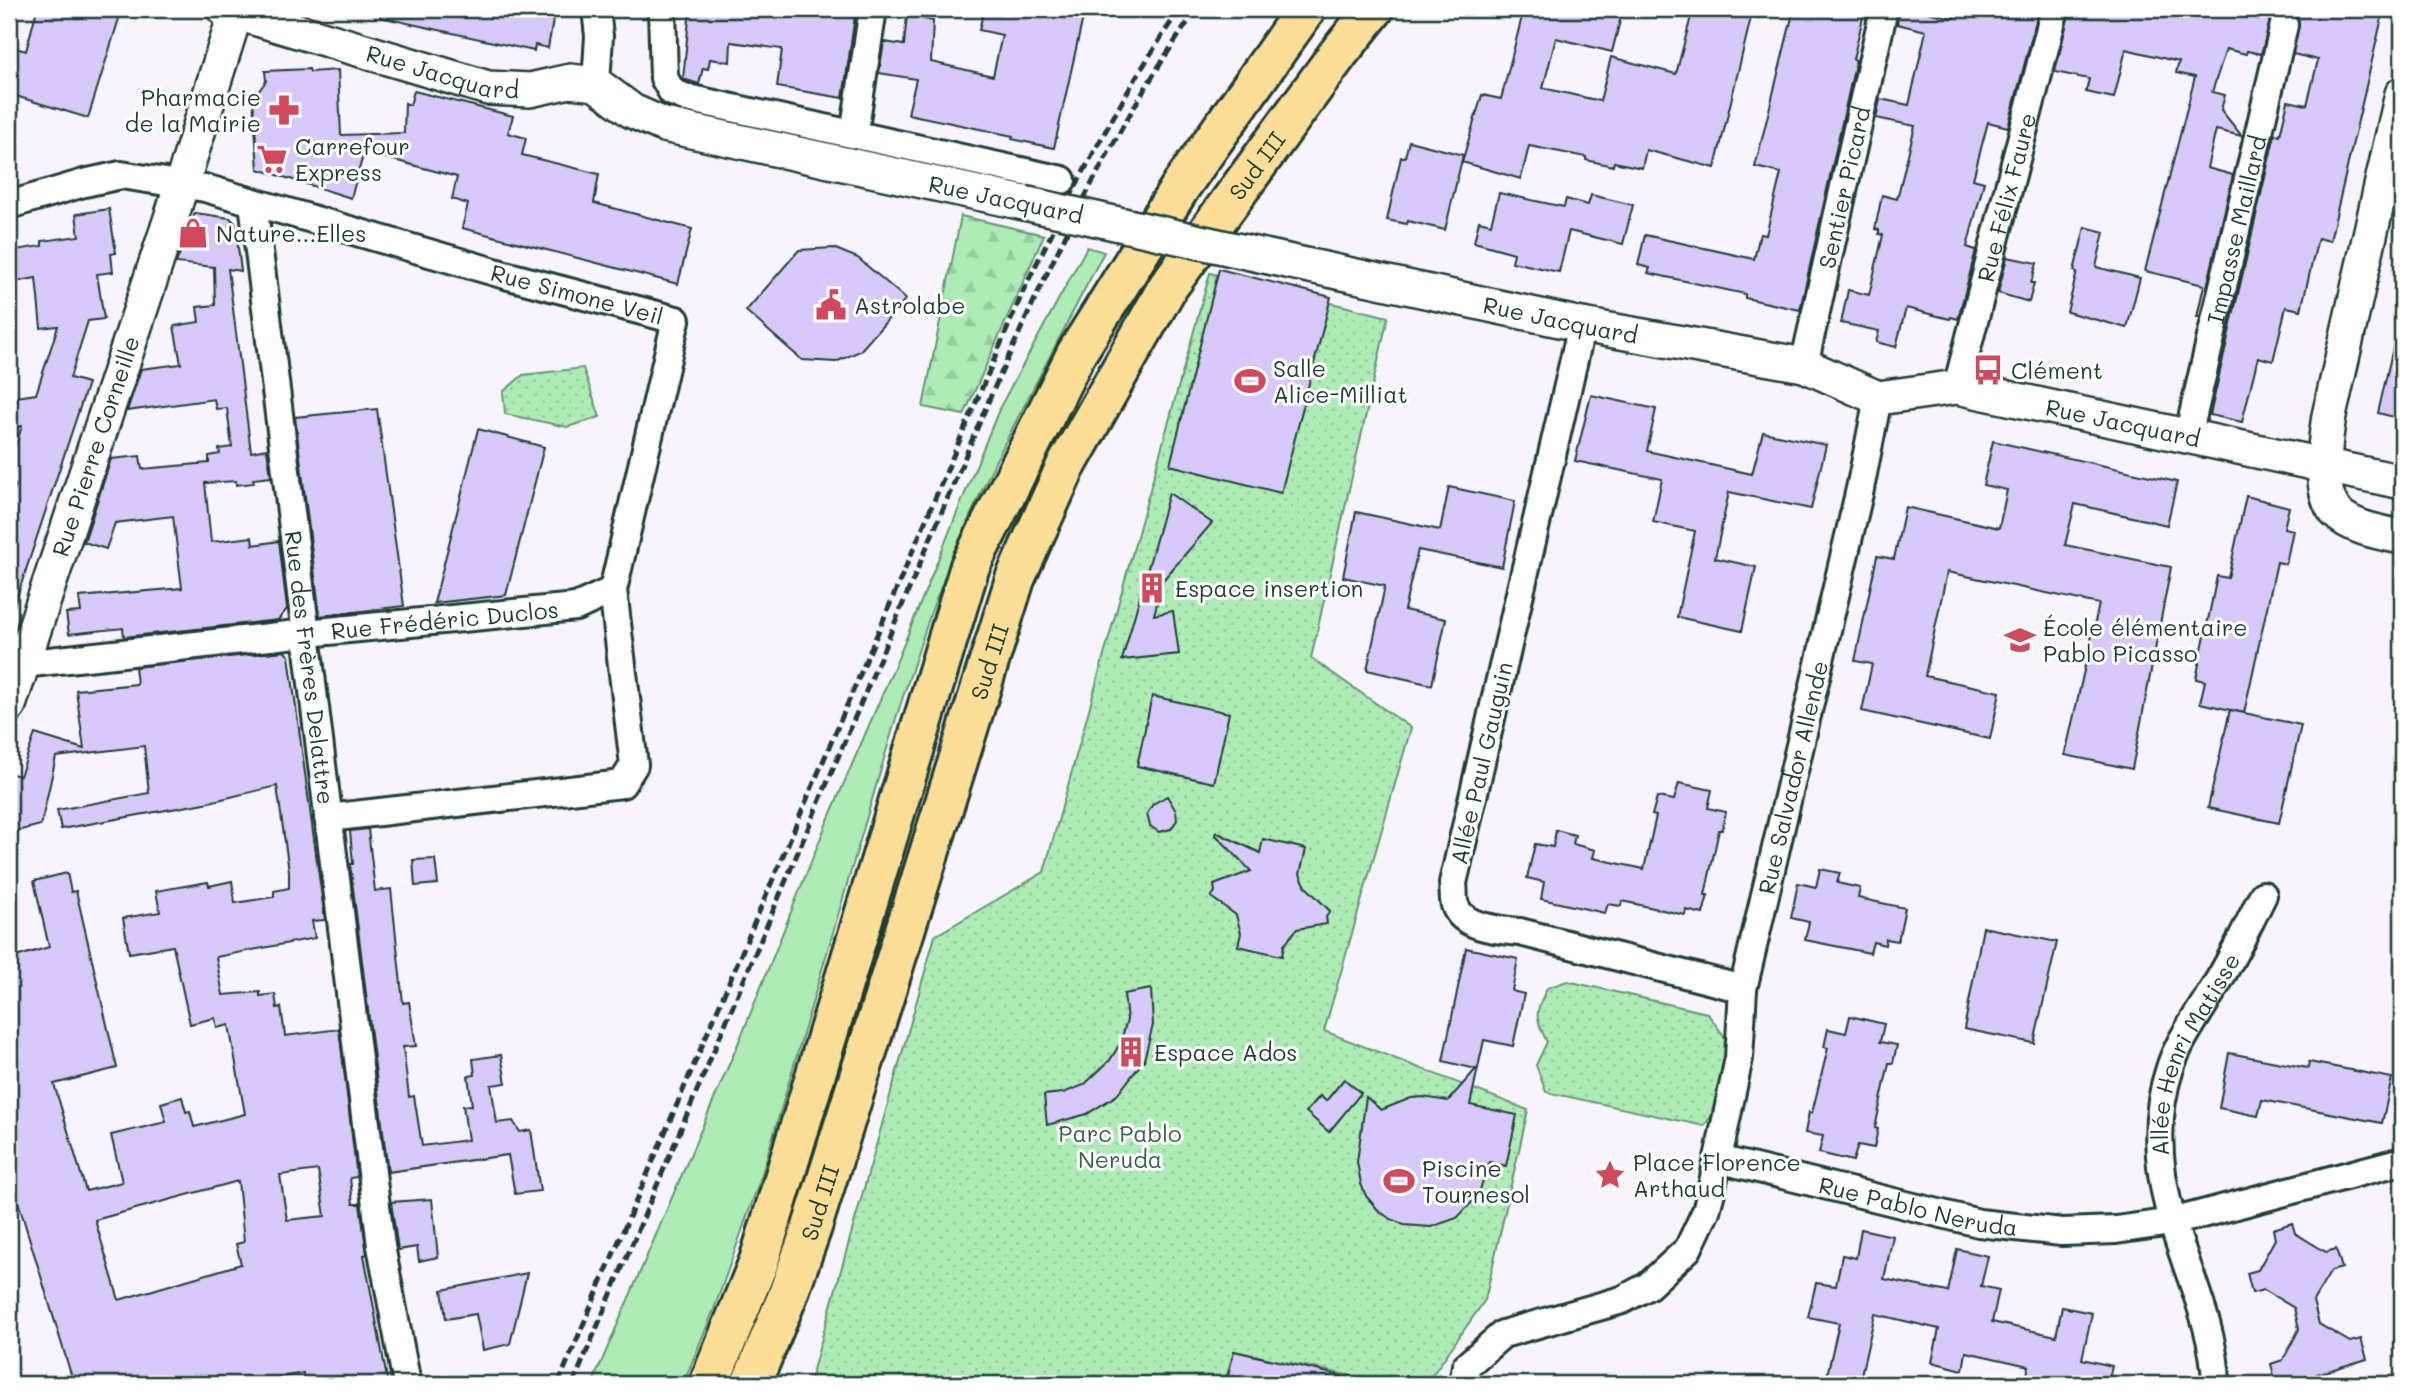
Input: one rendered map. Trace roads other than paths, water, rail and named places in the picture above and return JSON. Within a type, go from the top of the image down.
[{"type":"highway","name":"Sud III","points":[[709,1384],[759,1261],[971,566],[1076,354],[1181,186],[1306,9]]},
{"type":"highway","name":"Sud III","points":[[751,1384],[786,1300],[834,1154],[1014,579],[1065,468],[1167,288],[1374,9]]},
{"type":"highway","points":[[773,1384],[800,1306],[821,1230],[834,1154]]},
{"type":"street","points":[[596,9],[599,36],[596,84]]},
{"type":"street","points":[[662,9],[664,78],[672,92],[687,98],[1062,180]]},
{"type":"street","points":[[854,134],[873,9]]},
{"type":"street","name":"Sentier Picard","points":[[1804,365],[1884,9]]},
{"type":"street","name":"Rue Félix Faure","points":[[1957,387],[2055,9]]},
{"type":"street","points":[[181,186],[230,10]]},
{"type":"street","name":"Rue Jacquard","points":[[230,10],[488,88],[530,90],[570,81],[596,84],[632,111],[664,125],[1582,325],[1804,365],[1878,398],[1957,387],[2402,482]]},
{"type":"street","name":"Impasse Maillard","points":[[2188,436],[2284,25]]},
{"type":"street","points":[[2402,94],[2329,416],[2324,464],[2328,499],[2336,513],[2350,522],[2402,537]]},
{"type":"street","points":[[9,205],[121,175],[205,188],[253,201]]},
{"type":"street","name":"Rue Pierre Corneille","points":[[9,705],[181,186]]},
{"type":"street","name":"Rue Simone Veil","points":[[253,201],[505,275],[676,320],[613,590]]},
{"type":"street","name":"Rue des Frères Delattre","points":[[253,201],[381,1246],[407,1384]]},
{"type":"street","name":"Allée Paul Gauguin","points":[[1582,325],[1453,883],[1455,908],[1466,918],[1486,928],[1520,932],[1743,989]]},
{"type":"street","name":"Rue Salvador Allende","points":[[1718,1159],[1739,1058],[1743,989],[1857,503],[1878,398]]},
{"type":"street","points":[[328,818],[622,784],[634,765],[613,590]]},
{"type":"street","name":"Rue Frédéric Duclos","points":[[22,664],[576,607],[613,590]]},
{"type":"street","name":"Allée Henri Matisse","points":[[2216,1384],[2212,1351],[2183,1250],[2172,1222],[2159,1155],[2161,1103],[2170,1066],[2241,941],[2263,895]]},
{"type":"street","points":[[1463,1384],[1466,1366],[1503,1334],[1622,1300],[1648,1286],[1666,1271],[1688,1249],[1698,1231],[1706,1211],[1718,1159]]},
{"type":"street","name":"Rue Pablo Neruda","points":[[1718,1159],[1979,1223],[2062,1232],[2116,1230],[2172,1222],[2402,1161]]},
{"type":"railway","points":[[558,1384],[1025,287],[1117,111],[1180,9]]},
{"type":"railway","points":[[573,1384],[992,393],[1061,244],[1111,148],[1138,100],[1197,9]]},
{"type":"place","name":"Pharmacie de la Mairie","points":[[284,110]]},
{"type":"place","name":"Carrefour Express","points":[[272,159]]},
{"type":"place","name":"Nature...Elles","points":[[193,233]]},
{"type":"place","name":"Astrolabe","points":[[831,305]]},
{"type":"place","name":"Clément","points":[[1988,370]]},
{"type":"place","name":"Salle Alice-Milliat","points":[[1250,381]]},
{"type":"place","name":"Espace insertion","points":[[1152,588]]},
{"type":"place","name":"École élémentaire Pablo Picasso","points":[[2020,640]]},
{"type":"place","name":"Espace Ados","points":[[1131,1052]]},
{"type":"place","name":"Place Florence Arthaud","points":[[1610,1175]]},
{"type":"place","name":"Piscine Tournesol","points":[[1399,1181]]},
{"type":"park label","name":"Parc Pablo Neruda","points":[[1120,1146]]}]
